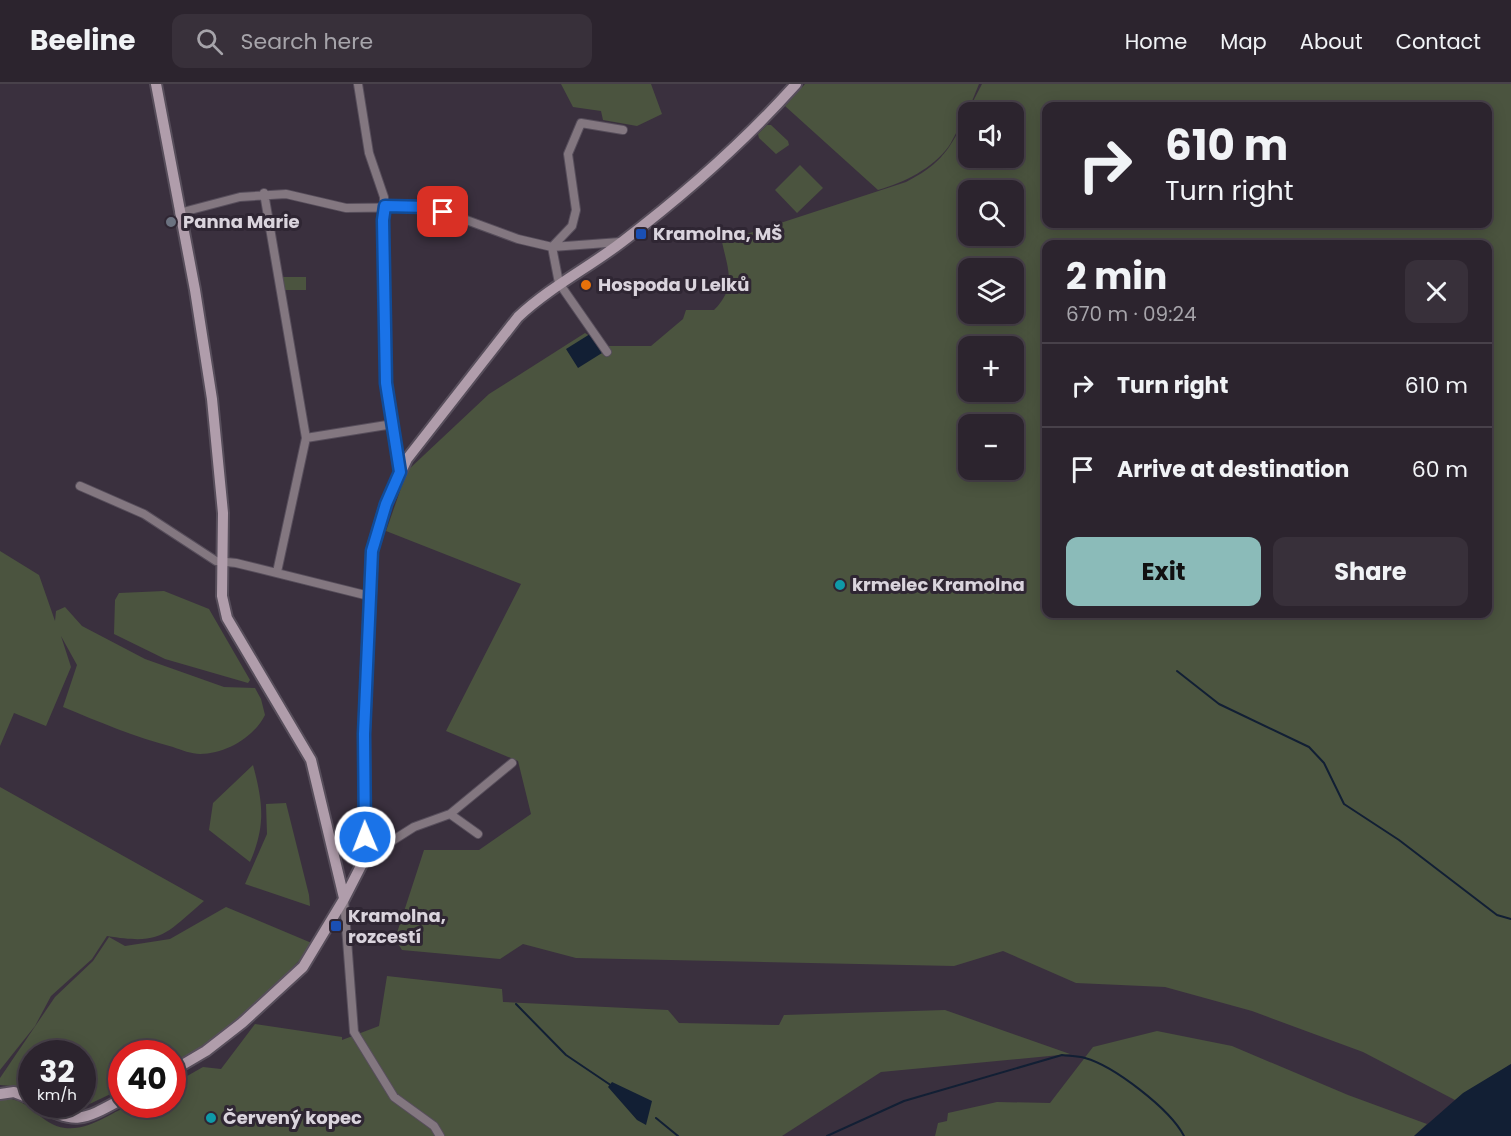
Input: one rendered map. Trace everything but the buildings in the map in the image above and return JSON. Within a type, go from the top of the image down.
[{"type":"street","points":[[156,84],[166,125],[212,399],[223,513],[222,596],[227,618],[311,760],[344,898],[354,1032],[394,1096],[434,1126],[440,1136]]},
{"type":"street","points":[[358,84],[369,153],[385,206],[383,220],[386,383],[400,472]]},
{"type":"street","points":[[186,1063],[206,1051],[242,1023],[289,982],[315,951],[365,858],[364,734],[372,551],[386,504],[400,472],[518,317],[559,283],[622,242],[729,155],[796,84]]},
{"type":"street","points":[[552,247],[572,226],[576,210],[568,154],[581,123],[623,130]]},
{"type":"street","points":[[180,213],[264,193],[286,194],[346,208],[430,207],[519,239],[552,247],[622,242]]},
{"type":"street","points":[[264,193],[306,438],[277,572]]},
{"type":"street","points":[[552,247],[559,283],[607,352]]},
{"type":"street","points":[[306,438],[393,424]]},
{"type":"street","points":[[80,486],[144,514],[183,537],[209,557],[369,596]]},
{"type":"street","points":[[365,858],[414,827],[450,814],[512,763]]},
{"type":"street","points":[[450,814],[478,834]]},
{"type":"street","points":[[0,1094],[18,1094]]},
{"type":"street","points":[[64,1118],[80,1118]]},
{"type":"green space","points":[[561,84],[651,84],[662,114],[637,126],[603,120],[601,111],[573,107]]},
{"type":"green space","points":[[805,84],[979,84],[972,102],[958,102],[958,129],[949,146],[926,168],[898,183],[878,190],[785,106]]},
{"type":"green space","points":[[982,84],[1511,84],[1511,1064],[1455,1100],[1363,1052],[1252,1011],[1165,987],[1076,983],[1003,951],[954,966],[576,958],[523,944],[500,959],[402,950],[395,939],[424,850],[479,850],[531,814],[518,761],[446,731],[521,584],[386,531],[407,471],[489,394],[585,333],[605,346],[651,346],[683,319],[686,310],[714,310],[726,294],[729,278],[722,242],[906,182],[934,164],[958,131],[958,168],[1024,168],[1024,102],[973,102]]},
{"type":"green space","points":[[767,125],[771,125],[788,141],[789,145],[776,154],[759,138],[758,134]]},
{"type":"green space","points":[[800,165],[823,188],[797,213],[775,190]]},
{"type":"green space","points":[[283,277],[306,277],[306,290],[283,290]]},
{"type":"green space","points":[[0,551],[39,575],[55,621],[56,611],[65,607],[82,626],[145,659],[224,687],[255,688],[261,699],[265,715],[260,723],[238,743],[220,751],[197,754],[131,734],[63,707],[77,665],[61,636],[71,667],[46,726],[14,713],[0,746]]},
{"type":"green space","points":[[164,591],[209,609],[250,680],[248,683],[165,659],[114,634],[115,600],[119,593]]},
{"type":"green space","points":[[253,765],[261,803],[261,825],[250,862],[209,830],[213,803]]},
{"type":"green space","points":[[0,787],[204,901],[161,935],[140,939],[107,936],[92,959],[51,996],[35,1026],[24,1040],[18,1040],[18,1047],[0,1070]]},
{"type":"green space","points":[[286,803],[310,906],[245,884],[267,834],[266,804]]},
{"type":"green space","points":[[226,907],[314,944],[265,995],[230,1026],[186,1058],[186,1040],[108,1040],[108,1095],[96,1101],[96,1040],[26,1040],[55,997],[93,961],[109,937],[125,946],[170,939]]},
{"type":"green space","points":[[387,976],[502,989],[503,1002],[668,1010],[679,1023],[779,1025],[784,1015],[945,1010],[1070,1054],[881,1072],[782,1136],[0,1136],[0,1099],[18,1101],[18,1118],[43,1118],[56,1126],[65,1128],[84,1126],[108,1116],[108,1118],[186,1118],[186,1077],[203,1067],[221,1069],[255,1024],[342,1037],[342,1040],[379,1026]]},
{"type":"green space","points":[[1157,1031],[1232,1046],[1348,1095],[1427,1124],[1414,1136],[935,1136],[938,1123],[947,1121],[948,1113],[997,1102],[1050,1103],[1093,1047]]},
{"type":"green space","points":[[18,1051],[18,1087],[0,1085],[0,1078]]},
{"type":"water","points":[[590,334],[602,353],[578,368],[566,349]]},
{"type":"water","points":[[1511,1064],[1511,1136],[1414,1136],[1463,1093]]},
{"type":"water","points":[[612,1082],[652,1101],[646,1125],[637,1120],[608,1087]]},
{"type":"waterway","points":[[1177,671],[1219,704],[1309,747],[1324,763],[1344,804],[1399,840],[1497,915],[1511,919]]},
{"type":"waterway","points":[[516,1004],[566,1055],[612,1086]]},
{"type":"waterway","points":[[827,1136],[904,1101],[1062,1055],[1082,1057],[1125,1079],[1167,1114],[1184,1136]]},
{"type":"waterway","points":[[656,1118],[678,1136]]},
{"type":"place","name":"Panna Marie","points":[[171,222]]},
{"type":"place","name":"Kramolna, MŠ","points":[[641,234]]},
{"type":"place","name":"Hospoda U Lelků","points":[[586,285]]},
{"type":"place","name":"krmelec Kramolna","points":[[840,585]]},
{"type":"place","name":"Kramolna, rozcestí","points":[[336,926]]},
{"type":"place","name":"Červený kopec","points":[[211,1118]]},
{"type":"route","points":[[365,837],[364,734],[372,551],[381,518],[400,472],[386,383],[383,220],[385,206],[430,207],[443,212]]}]
